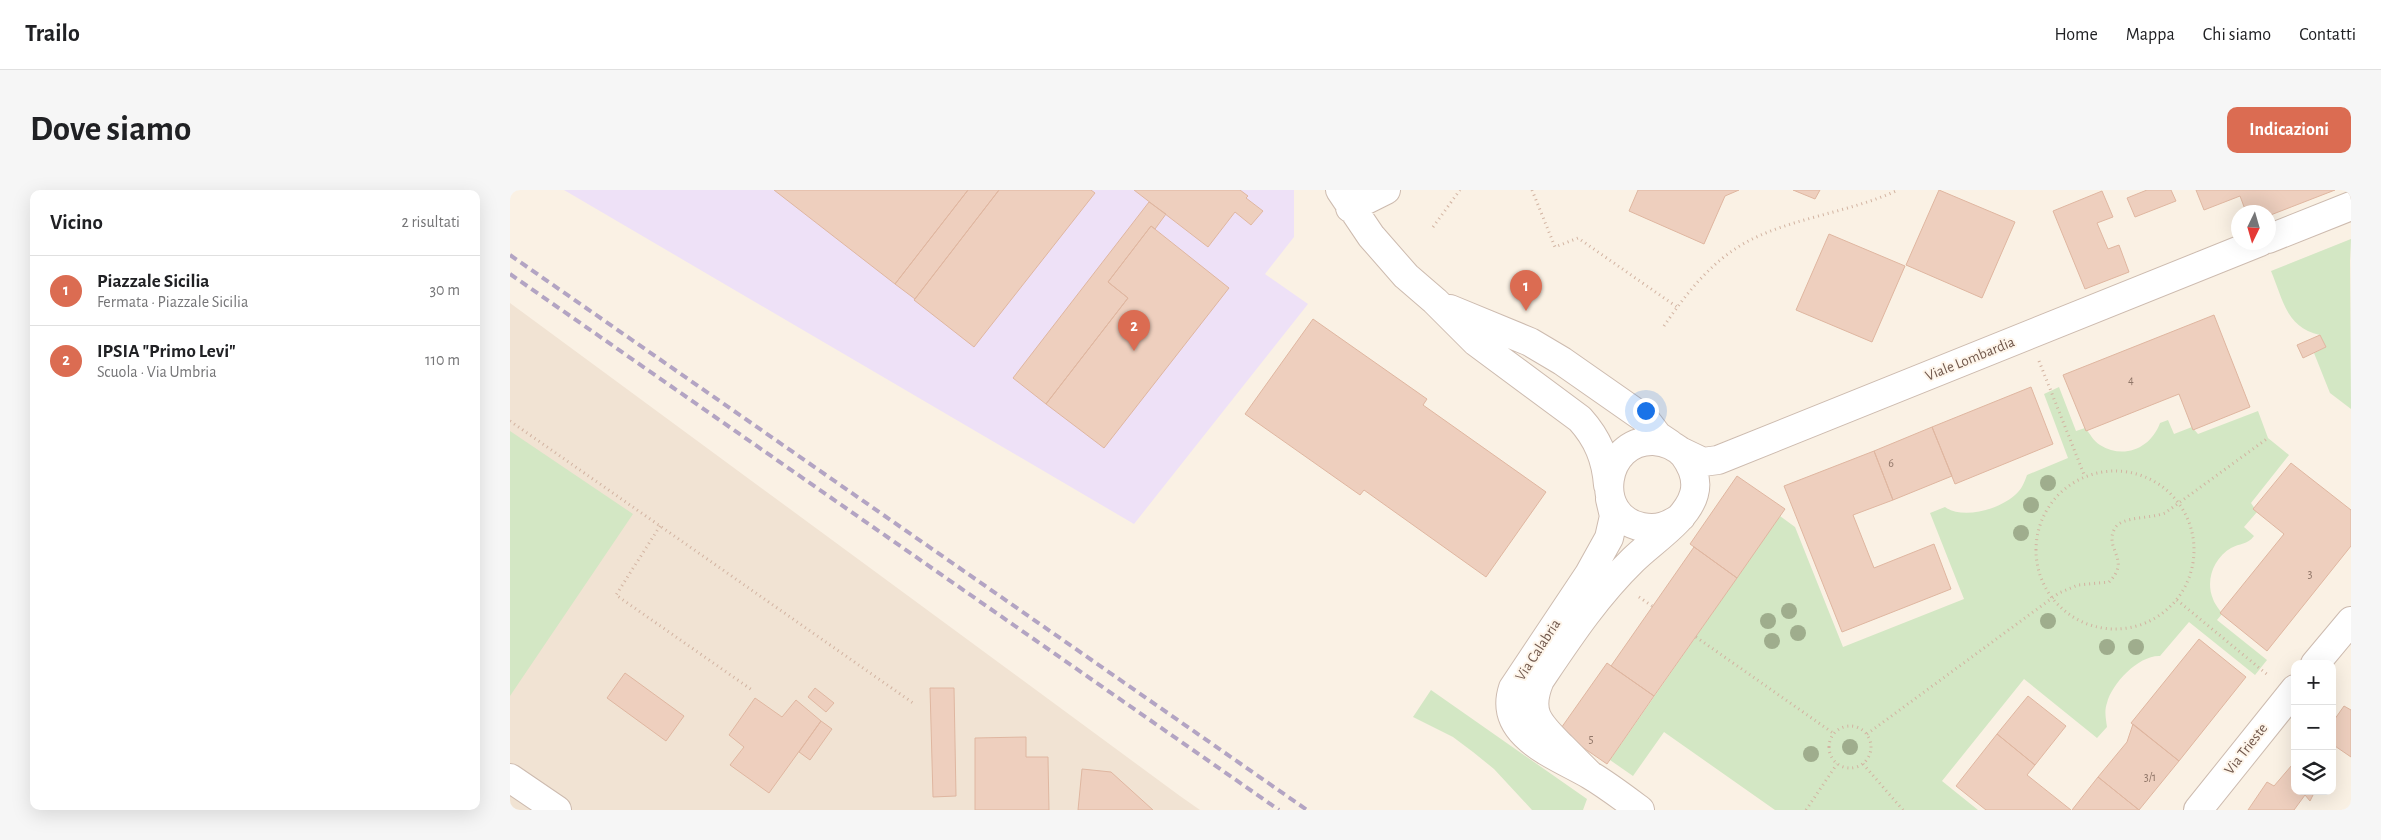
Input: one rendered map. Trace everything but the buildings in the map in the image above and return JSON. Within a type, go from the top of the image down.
[{"type":"street","points":[[1386,190],[1345,199],[1383,252],[1427,295],[1476,342],[1580,419],[1591,432],[1601,450],[1609,492],[1616,510],[1626,520],[1639,526],[1654,528],[1668,525],[1681,517],[1690,505],[1695,492],[1695,477],[1690,462],[1658,436],[1645,419],[1562,361],[1530,342],[1460,314],[1427,295]]},
{"type":"street","points":[[2276,236],[2351,206]]},
{"type":"street","name":"Viale Lombardia","points":[[1609,492],[1610,473],[1615,460],[1635,444],[1647,441],[1675,448],[1702,462],[1718,460],[2240,250]]},
{"type":"street","name":"Via Calabria","points":[[1590,774],[1553,757],[1539,747],[1516,723],[1510,705],[1513,688],[1589,574],[1609,538],[1614,516],[1609,492]]},
{"type":"street","name":"Via Calabria","points":[[1640,810],[1590,774],[1542,727],[1535,711],[1537,688],[1540,680],[1598,596],[1652,542],[1681,517]]},
{"type":"street","points":[[2319,660],[2351,621]]},
{"type":"street","name":"Via Trieste","points":[[2198,810],[2291,694]]},
{"type":"street","points":[[510,778],[557,810]]},
{"type":"path","points":[[1433,227],[1460,190]]},
{"type":"path","points":[[1532,190],[1554,247],[1578,238],[1677,307]]},
{"type":"path","points":[[1664,326],[1677,307],[1708,272],[1744,244],[1765,233],[1860,205],[1898,190]]},
{"type":"path","points":[[2029,335],[2085,477]]},
{"type":"path","points":[[510,422],[914,703]]},
{"type":"path","points":[[1867,734],[2051,598],[2078,585],[2109,582],[2118,570],[2119,563],[2112,544],[2114,529],[2118,523],[2125,519],[2156,516],[2180,504],[2268,438]]},
{"type":"path","points":[[2107,472],[2134,473],[2159,484],[2180,504],[2191,527],[2195,554],[2189,580],[2177,600],[2154,620],[2142,625],[2118,630],[2098,628],[2080,622],[2064,611],[2051,598],[2044,587],[2036,563],[2035,550],[2040,526],[2051,503],[2060,493],[2085,477],[2107,472]]},
{"type":"path","points":[[660,526],[616,595],[752,690]]},
{"type":"path","points":[[2177,600],[2291,689]]},
{"type":"path","points":[[1696,637],[1833,733]]},
{"type":"path","points":[[1851,725],[1858,727],[1867,734],[1871,744],[1871,751],[1863,764],[1849,768],[1837,764],[1829,752],[1828,746],[1833,733],[1844,726],[1851,725]]},
{"type":"path","points":[[1806,810],[1837,764]]},
{"type":"path","points":[[1863,764],[1903,810]]},
{"type":"shaded area","points":[[564,190],[1294,190],[1294,237],[1265,274],[1308,304],[1134,524]]},
{"type":"shaded area","points":[[510,303],[1180,796],[1200,810],[510,810]]},
{"type":"green space","points":[[2351,239],[2351,409],[2330,393],[2314,353],[2326,347],[2320,335],[2300,326],[2293,319],[2287,311],[2271,271]]},
{"type":"green space","points":[[2059,387],[2076,431],[2085,428],[2093,439],[2109,449],[2127,451],[2136,449],[2150,439],[2160,423],[2168,420],[2174,434],[2192,427],[2198,434],[2258,411],[2268,438],[2289,455],[2251,503],[2257,512],[2244,527],[2254,536],[2249,541],[2234,546],[2225,552],[2216,564],[2211,577],[2211,592],[2222,614],[2217,620],[2267,660],[2255,675],[2189,622],[2160,656],[2152,657],[2135,665],[2120,679],[2114,687],[2106,706],[2107,727],[2097,738],[2024,679],[1942,781],[1978,810],[1775,810],[1664,732],[1633,776],[1610,760],[1780,516],[1795,527],[1843,647],[1964,599],[1930,513],[1945,507],[1961,513],[1971,513],[2000,505],[2015,495],[2024,483],[2027,475],[2068,458],[2044,394]]},
{"type":"green space","points":[[510,431],[633,514],[510,696]]},
{"type":"green space","points":[[1431,690],[1587,799],[1583,810],[1532,810],[1494,769],[1473,752],[1453,737],[1413,717]]},
{"type":"railway","points":[[510,255],[1307,810]]},
{"type":"railway","points":[[510,274],[1279,810]]},
{"type":"place","name":"Piazzale Sicilia","points":[[1526,311]]},
{"type":"place","name":"IPSIA \"Primo Levi\"","points":[[1134,351]]}]
